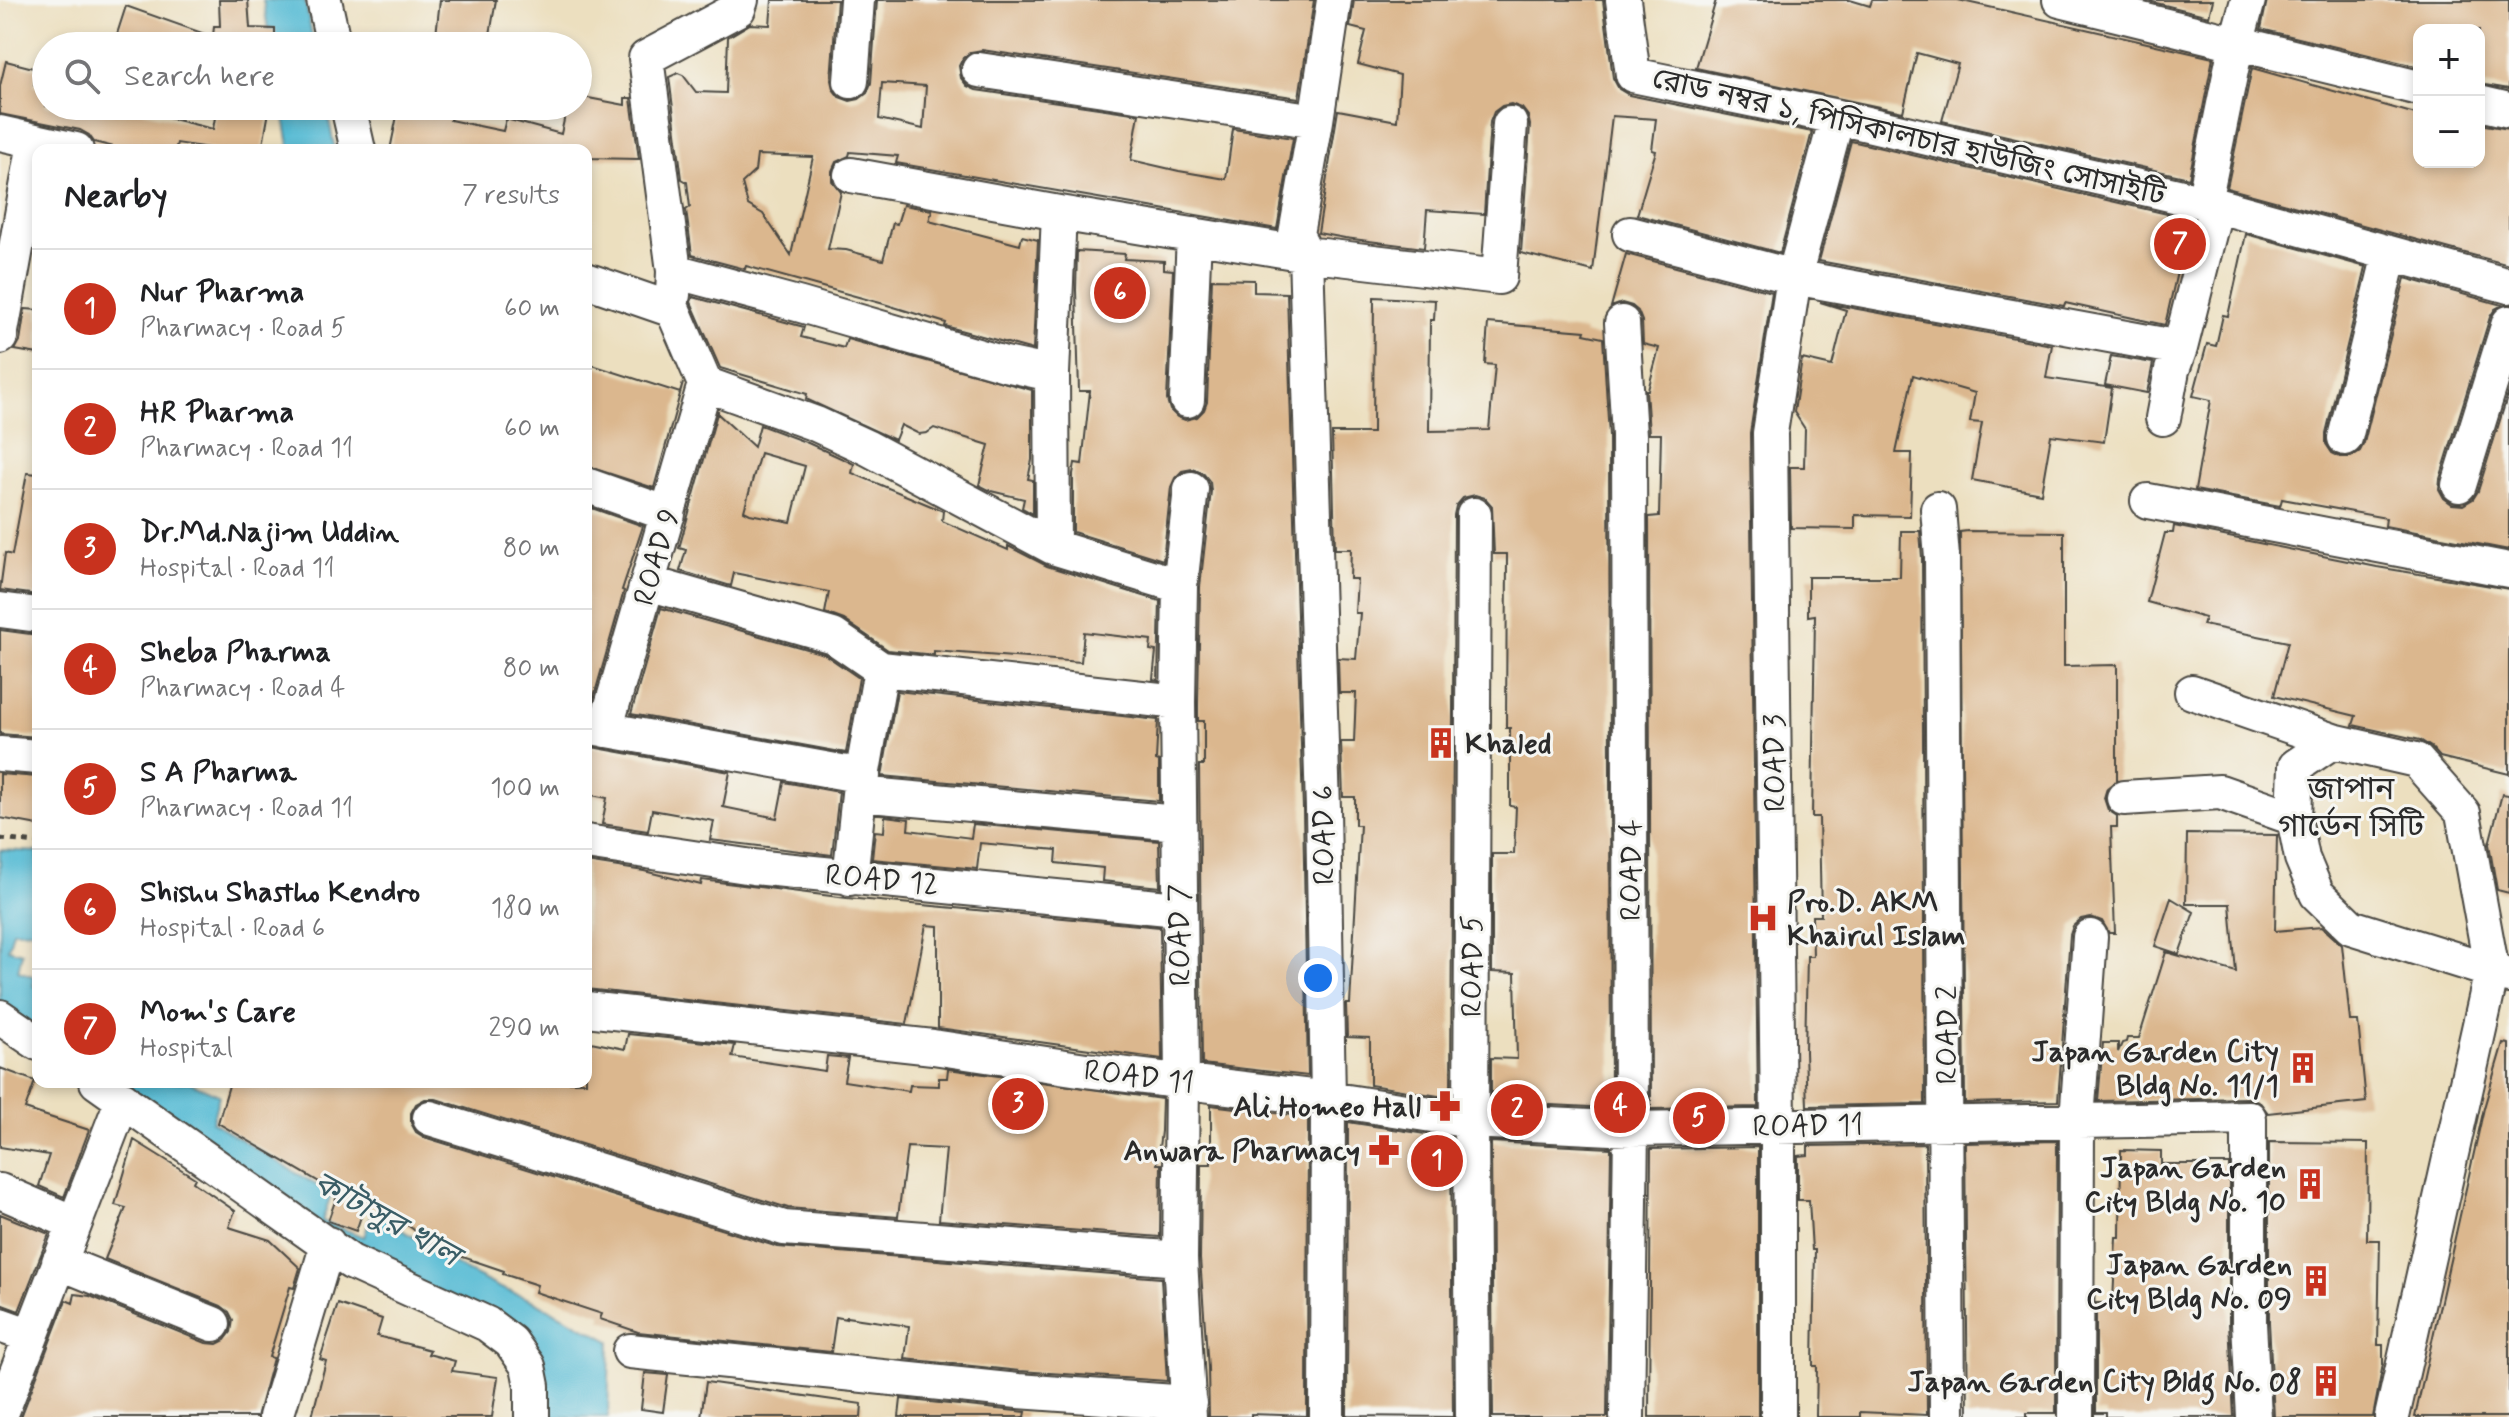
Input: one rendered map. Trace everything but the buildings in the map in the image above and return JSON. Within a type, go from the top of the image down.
[{"type":"street","points":[[324,0],[331,32]]},
{"type":"street","points":[[741,0],[738,9],[646,58],[674,271],[673,310],[705,384],[816,424],[868,448],[1053,547],[1180,586]]},
{"type":"street","points":[[851,81],[857,0]]},
{"type":"street","name":"ROAD 6","points":[[1327,1417],[1328,1099],[1322,777],[1306,254],[1296,234],[1316,121],[1331,0]]},
{"type":"street","name":"রোড নম্বর ১, পিসিকালচার হাউজিং সোসাইটি","points":[[1623,0],[1633,75],[1837,117],[2210,204],[2509,286]]},
{"type":"street","points":[[2060,0],[2413,86]]},
{"type":"street","points":[[2163,418],[2210,204],[2237,41],[2248,0]]},
{"type":"street","points":[[979,70],[1316,121]]},
{"type":"street","points":[[2485,104],[2509,110]]},
{"type":"street","name":"ROAD 3","points":[[1778,1417],[1770,433],[1794,277],[1837,117]]},
{"type":"street","points":[[351,120],[357,144]]},
{"type":"street","points":[[851,175],[1306,254],[1499,277],[1510,124]]},
{"type":"street","points":[[0,133],[41,144]]},
{"type":"street","points":[[0,337],[32,160]]},
{"type":"street","points":[[1053,547],[1052,374],[1059,213]]},
{"type":"street","points":[[1630,234],[1794,277],[2180,348]]},
{"type":"street","points":[[1187,400],[1194,235]]},
{"type":"street","points":[[2345,438],[2390,254]]},
{"type":"street","points":[[674,271],[1005,364],[1052,374]]},
{"type":"street","points":[[592,282],[673,310]]},
{"type":"street","name":"ROAD 4","points":[[1622,323],[1629,435],[1631,1129],[1627,1417]]},
{"type":"street","points":[[2459,485],[2509,323]]},
{"type":"street","name":"ROAD 9","points":[[596,728],[648,583],[705,384]]},
{"type":"street","points":[[592,487],[668,514]]},
{"type":"street","name":"ROAD 7","points":[[1189,1410],[1180,1259],[1182,1081],[1178,702],[1180,586],[1191,489]]},
{"type":"street","points":[[2148,501],[2509,570]]},
{"type":"street","name":"ROAD 2","points":[[1938,509],[1942,557],[1947,1417]]},
{"type":"street","name":"ROAD 5","points":[[1473,1417],[1474,515]]},
{"type":"street","points":[[648,583],[833,636],[881,669],[1178,702]]},
{"type":"street","points":[[0,610],[32,614]]},
{"type":"street","points":[[850,878],[861,785],[881,669]]},
{"type":"street","points":[[2192,692],[2333,741],[2416,760],[2463,813],[2500,973],[2392,1417]]},
{"type":"street","points":[[596,728],[861,785],[1178,823]]},
{"type":"street","points":[[2333,741],[2296,766],[2294,818],[2302,858],[2317,894],[2351,927],[2500,973]]},
{"type":"street","points":[[0,754],[32,757]]},
{"type":"street","points":[[2124,798],[2220,792],[2294,818]]},
{"type":"street","name":"ROAD 12","points":[[592,843],[850,878],[1178,909]]},
{"type":"street","points":[[2076,1417],[2077,1120],[2090,937]]},
{"type":"street","name":"ROAD 11","points":[[592,1010],[933,1047],[1471,1121],[1631,1129],[2249,1118],[2249,1323],[2254,1417]]},
{"type":"street","points":[[0,1017],[32,1039]]},
{"type":"street","points":[[0,1416],[15,1330],[59,1262],[74,1223],[110,1090],[351,1262],[487,1324],[511,1342],[528,1366],[532,1386],[532,1417]]},
{"type":"street","points":[[430,1118],[784,1228],[1180,1259]]},
{"type":"street","points":[[0,1191],[74,1223]]},
{"type":"street","points":[[276,1417],[328,1244]]},
{"type":"street","points":[[59,1262],[213,1324]]},
{"type":"street","points":[[630,1351],[1016,1404],[1189,1410]]},
{"type":"path","points":[[0,839],[32,842]]},
{"type":"water","points":[[263,0],[305,0],[311,32],[269,32]]},
{"type":"water","points":[[285,120],[329,120],[334,144],[289,144]]},
{"type":"water","points":[[0,850],[32,852],[32,930],[13,931],[8,949],[22,953],[18,971],[32,976],[32,1026],[0,1001]]},
{"type":"water","points":[[116,1088],[203,1088],[219,1095],[212,1122],[318,1186],[333,1189],[322,1221],[364,1237],[373,1211],[462,1269],[534,1301],[610,1341],[608,1417],[547,1417],[541,1364],[400,1279]]},
{"type":"place","name":"Mom's Care","points":[[2180,244]]},
{"type":"place","name":"Shishu Shastho Kendro","points":[[1120,293]]},
{"type":"place","name":"Khaled","points":[[1441,743]]},
{"type":"place","name":"Pro.D. AKM Khairul Islam","points":[[1763,918]]},
{"type":"place","name":"Japan Garden City Bldg No. 11/1","points":[[2303,1068]]},
{"type":"place","name":"Dr.Md.Najim Uddin","points":[[1018,1104]]},
{"type":"place","name":"Ali Homeo Hall","points":[[1445,1106]]},
{"type":"place","name":"Sheba Pharma","points":[[1620,1107]]},
{"type":"place","name":"HR Pharma","points":[[1517,1110]]},
{"type":"place","name":"S A Pharma","points":[[1699,1118]]},
{"type":"place","name":"Anwara Pharmacy","points":[[1384,1150]]},
{"type":"place","name":"Nur Pharma","points":[[1437,1161]]},
{"type":"place","name":"Japan Garden City Bldg No. 10","points":[[2310,1184]]},
{"type":"place","name":"Japan Garden City Bldg No. 09","points":[[2316,1281]]},
{"type":"place","name":"Japan Garden City Bldg No. 08","points":[[2326,1381]]},
{"type":"district","name":"জাপান গার্ডেন সিটি","points":[[2351,806]]},
{"type":"water label","name":"কাটাসুর খাল","points":[[387,1218]]}]
